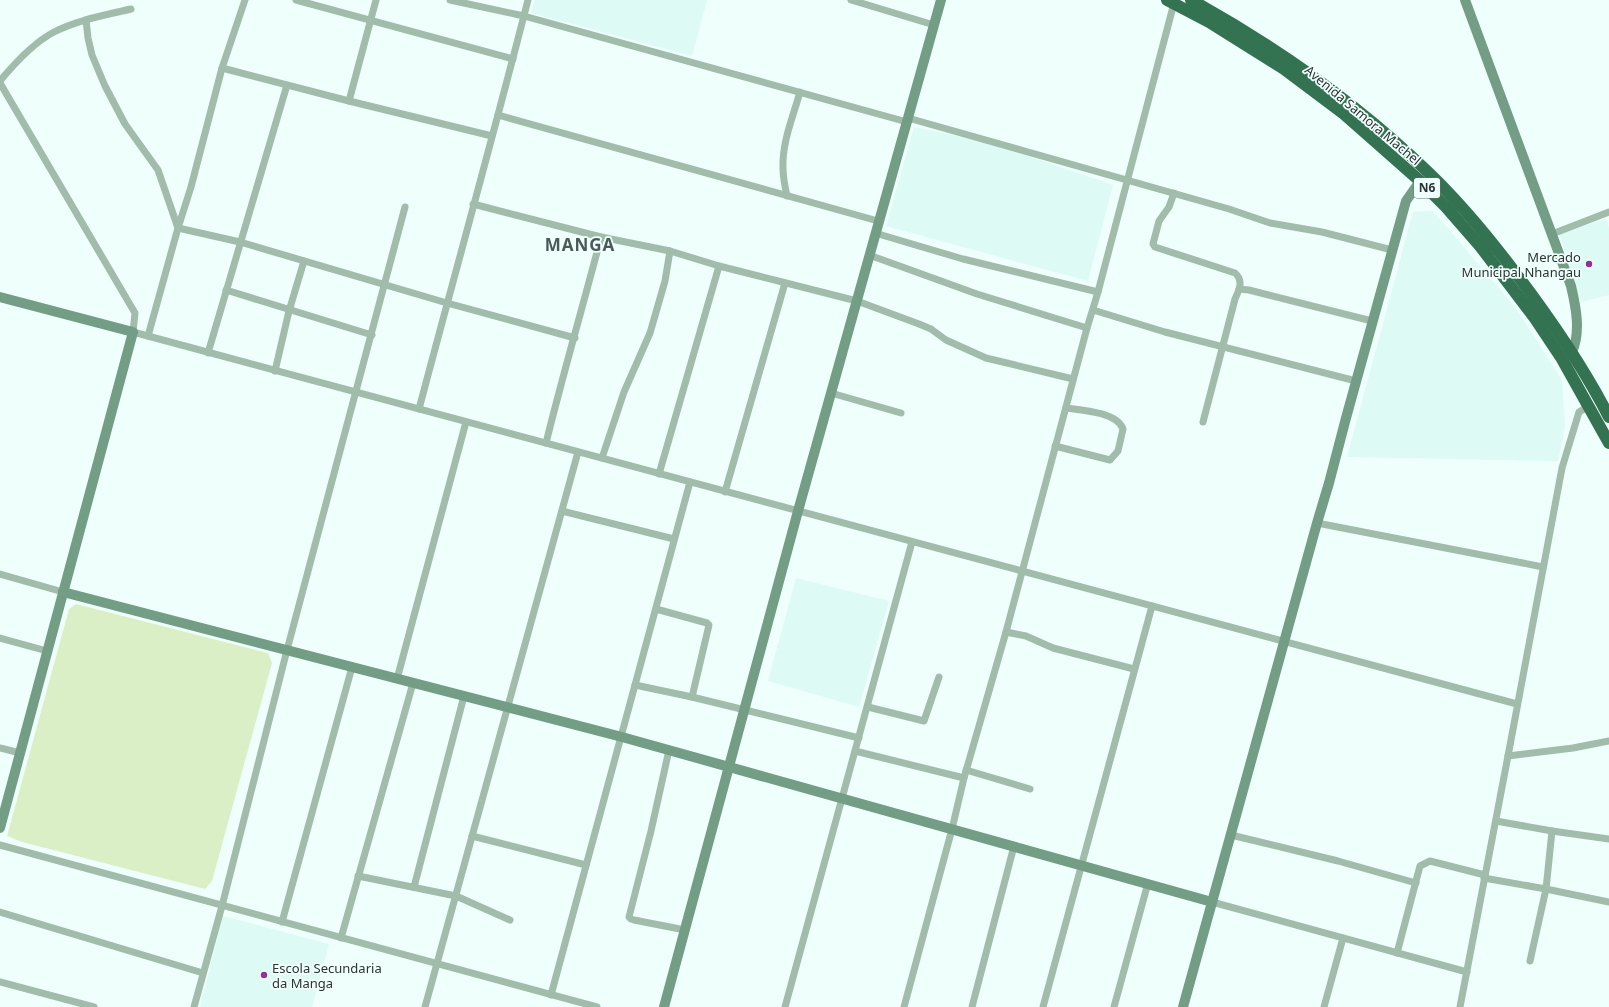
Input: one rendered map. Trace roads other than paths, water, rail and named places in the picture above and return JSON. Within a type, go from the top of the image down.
[{"type":"highway","name":"Avenida Samora Machel","points":[[1191,0],[1276,51],[1334,92],[1384,132],[1430,174],[1480,227],[1547,314],[1572,352],[1609,417]]},
{"type":"highway","name":"Avenida Samora Machel","points":[[1170,2],[1222,30],[1284,69],[1344,114],[1420,181],[1446,207],[1480,246],[1534,317],[1562,359],[1609,443]]},
{"type":"street","points":[[148,336],[191,187],[222,68],[245,0]]},
{"type":"street","points":[[296,0],[513,59]]},
{"type":"street","points":[[349,101],[376,0]]},
{"type":"street","points":[[450,0],[524,16],[800,92],[908,120],[1174,193],[1230,209],[1270,223],[1322,232],[1392,250]]},
{"type":"street","points":[[419,409],[528,0]]},
{"type":"street","points":[[851,0],[934,24]]},
{"type":"street","points":[[664,1007],[798,511],[941,0]]},
{"type":"street","points":[[1465,0],[1571,286],[1576,307],[1577,342],[1572,352]]},
{"type":"street","points":[[904,1007],[952,829],[966,770],[1006,632],[1021,571],[1128,180],[1170,2]]},
{"type":"street","points":[[0,828],[133,332],[135,313],[0,82],[16,62],[54,32],[86,20],[131,9]]},
{"type":"street","points":[[86,20],[92,55],[105,86],[125,124],[158,170],[178,228]]},
{"type":"street","points":[[222,68],[492,136]]},
{"type":"street","points":[[208,353],[287,85]]},
{"type":"street","points":[[787,196],[783,158],[787,135],[800,92]]},
{"type":"street","points":[[498,115],[878,221]]},
{"type":"street","points":[[1183,1007],[1406,201],[1420,181]]},
{"type":"street","points":[[1174,193],[1169,207],[1159,221],[1154,244],[1155,247],[1235,273],[1239,278],[1239,288],[1222,346],[1203,422]]},
{"type":"street","points":[[473,204],[602,237],[670,251],[719,266],[857,301],[919,324],[930,329],[946,340],[986,358],[1073,379]]},
{"type":"street","points":[[194,1007],[222,906],[287,650],[405,207]]},
{"type":"street","points":[[1552,234],[1609,212]]},
{"type":"street","points":[[178,228],[240,242],[447,303],[575,338]]},
{"type":"street","points":[[875,233],[963,259],[1098,292]]},
{"type":"street","points":[[546,443],[552,416],[602,237]]},
{"type":"street","points":[[602,458],[624,392],[650,333],[665,281],[670,251]]},
{"type":"street","points":[[869,255],[977,294],[1087,328]]},
{"type":"street","points":[[275,371],[289,311],[304,261]]},
{"type":"street","points":[[659,474],[719,266]]},
{"type":"street","points":[[725,492],[785,283]]},
{"type":"street","points":[[1239,288],[1372,321]]},
{"type":"street","points":[[226,290],[289,311],[372,335]]},
{"type":"street","points":[[0,297],[1518,704]]},
{"type":"street","points":[[1093,310],[1165,332],[1356,381]]},
{"type":"street","points":[[831,393],[901,413]]},
{"type":"street","points":[[1460,1007],[1562,468],[1579,412],[1589,406]]},
{"type":"street","points":[[1055,446],[1110,460],[1118,451],[1123,429],[1119,423],[1101,414],[1066,408]]},
{"type":"street","points":[[397,679],[466,422]]},
{"type":"street","points":[[425,1007],[578,452]]},
{"type":"street","points":[[551,994],[690,482]]},
{"type":"street","points":[[562,511],[674,539]]},
{"type":"street","points":[[1317,523],[1543,567]]},
{"type":"street","points":[[785,1007],[912,542]]},
{"type":"street","points":[[0,574],[63,592],[622,737],[1467,972]]},
{"type":"street","points":[[1043,1007],[1152,606]]},
{"type":"street","points":[[656,609],[707,623],[709,626],[692,697]]},
{"type":"street","points":[[1006,632],[1026,636],[1053,648],[1134,669]]},
{"type":"street","points":[[0,638],[47,651]]},
{"type":"street","points":[[282,922],[352,667]]},
{"type":"street","points":[[868,707],[924,721],[939,677]]},
{"type":"street","points":[[341,938],[413,683]]},
{"type":"street","points":[[635,685],[745,709],[859,738]]},
{"type":"street","points":[[414,887],[464,696]]},
{"type":"street","points":[[1508,756],[1573,748],[1609,741]]},
{"type":"street","points":[[0,748],[20,753]]},
{"type":"street","points":[[669,750],[651,831],[629,916],[634,920],[686,930]]},
{"type":"street","points":[[855,751],[964,778]]},
{"type":"street","points":[[966,770],[1030,789]]},
{"type":"street","points":[[1496,822],[1609,839]]},
{"type":"street","points":[[1530,961],[1546,889],[1552,831]]},
{"type":"street","points":[[1231,835],[1338,861],[1416,884]]},
{"type":"street","points":[[472,836],[586,865]]},
{"type":"street","points":[[0,845],[597,1007]]},
{"type":"street","points":[[972,1007],[1014,846]]},
{"type":"street","points":[[1397,953],[1420,866],[1430,861],[1485,876],[1609,902]]},
{"type":"street","points":[[358,876],[456,896],[510,920]]},
{"type":"street","points":[[1114,1007],[1148,883]]},
{"type":"street","points":[[0,912],[203,973]]},
{"type":"street","points":[[1324,1007],[1343,938]]},
{"type":"street","points":[[0,982],[94,1007]]},
{"type":"place","name":"Mercado Municipal Nhangau","points":[[1589,264]]},
{"type":"place","name":"Escola Secundaria da Manga","points":[[264,975]]},
{"type":"district","name":"MANGA","points":[[580,245]]}]
